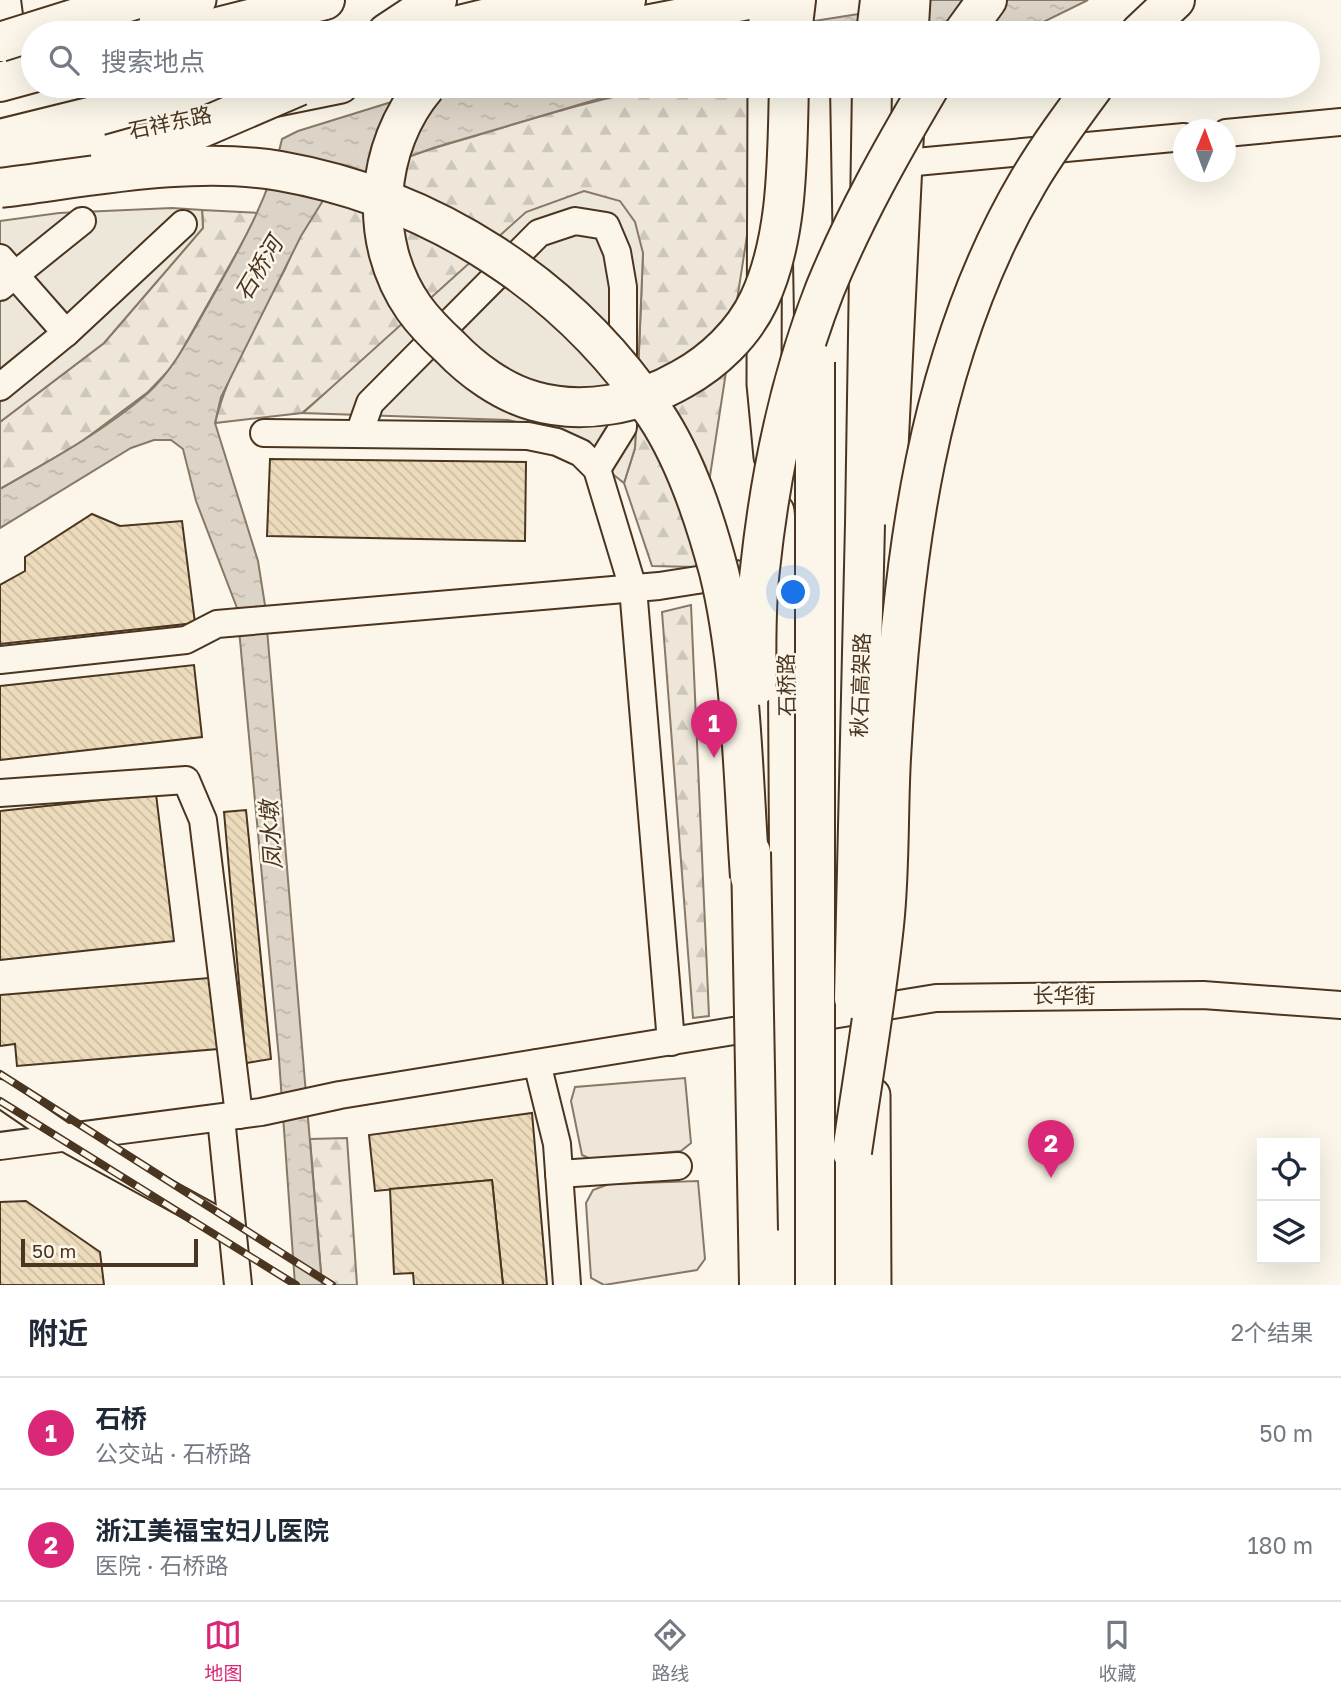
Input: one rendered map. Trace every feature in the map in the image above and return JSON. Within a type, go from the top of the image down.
[{"type":"highway","points":[[92,21],[134,0]]},
{"type":"highway","points":[[405,21],[437,0]]},
{"type":"highway","points":[[476,21],[561,0]]},
{"type":"highway","points":[[550,21],[626,0]]},
{"type":"highway","points":[[809,0],[810,21]]},
{"type":"highway","points":[[872,0],[873,21]]},
{"type":"highway","points":[[876,21],[880,0]]},
{"type":"highway","points":[[972,21],[987,0]]},
{"type":"highway","points":[[1153,21],[1175,0]]},
{"type":"highway","points":[[241,21],[315,2]]},
{"type":"highway","points":[[0,139],[166,98]]},
{"type":"highway","points":[[0,186],[199,129],[271,98]]},
{"type":"highway","points":[[416,98],[407,108],[393,141],[384,184],[384,232],[394,270],[413,307],[463,361],[494,383],[534,401],[570,406],[637,401],[672,385],[719,355],[758,301],[779,226],[773,98]]},
{"type":"highway","name":"秋石高架路","points":[[810,98],[815,349],[815,1285]]},
{"type":"highway","name":"秋石高架路","points":[[853,1285],[855,826],[865,524],[872,98]]},
{"type":"highway","points":[[758,1285],[750,877],[759,572],[771,485],[785,419],[824,292],[912,98]]},
{"type":"highway","points":[[852,1152],[884,923],[891,758],[902,617],[914,521],[930,437],[951,365],[995,247],[1026,184],[1085,98]]},
{"type":"highway","points":[[0,186],[174,166],[278,171],[376,194],[445,225],[502,258],[548,294],[619,368],[656,415],[683,467],[700,511],[719,573],[730,631],[750,877]]},
{"type":"main road","points":[[130,21],[199,0]]},
{"type":"main road","points":[[912,21],[913,0]]},
{"type":"main road","points":[[714,21],[775,15]]},
{"type":"main road","name":"石祥东路","points":[[0,162],[121,132],[284,98]]},
{"type":"main road","name":"石桥路","points":[[773,98],[764,384],[782,566],[789,1285]]},
{"type":"main road","points":[[874,1285],[871,911],[905,163],[915,98]]},
{"type":"street","points":[[7,0],[13,60]]},
{"type":"street","points":[[1236,132],[1341,122]]},
{"type":"street","points":[[905,163],[1173,138]]},
{"type":"street","points":[[66,333],[5,273],[82,221]]},
{"type":"street","points":[[359,434],[370,403],[539,233],[575,221],[606,226],[617,252],[623,287],[623,427],[597,469]]},
{"type":"street","points":[[0,387],[66,333],[183,224]]},
{"type":"street","points":[[264,433],[528,436],[557,442],[581,453],[597,469],[633,588],[671,1042]]},
{"type":"street","points":[[0,660],[186,640],[217,624],[633,588],[782,566]]},
{"type":"street","points":[[0,793],[186,780],[203,820],[240,1115],[232,1230],[238,1285]]},
{"type":"street","name":"长华街","points":[[0,1146],[240,1115],[340,1095],[936,998],[1203,995],[1341,1005]]},
{"type":"street","points":[[537,1063],[558,1144],[567,1285]]},
{"type":"street","points":[[0,1093],[66,1138],[232,1230]]},
{"type":"street","points":[[559,1174],[678,1166]]},
{"type":"green space","points":[[608,98],[750,98],[748,229],[696,567],[652,566],[624,483],[635,448],[643,253],[330,389],[302,413],[215,423],[236,363],[302,232],[324,199],[337,188],[395,161]]},
{"type":"green space","points":[[202,210],[259,213],[173,366],[148,392],[77,445],[0,489],[0,422],[104,343],[203,228]]},
{"type":"green space","points":[[691,605],[709,1016],[693,1018],[662,612]]},
{"type":"green space","points":[[685,1078],[691,1143],[681,1151],[593,1160],[582,1155],[571,1101],[575,1087]]},
{"type":"green space","points":[[347,1138],[357,1285],[322,1285],[310,1139]]},
{"type":"green space","points":[[698,1181],[705,1259],[697,1270],[604,1285],[591,1278],[586,1203],[593,1190],[609,1184]]},
{"type":"shaded area","points":[[584,191],[620,201],[635,222],[643,253],[635,448],[624,483],[559,432],[508,420],[303,413],[526,212]]},
{"type":"shaded area","points":[[172,208],[202,210],[203,228],[104,343],[0,422],[0,221],[59,213]]},
{"type":"water","points":[[908,0],[1088,0],[1045,21],[814,21],[890,9]]},
{"type":"water","points":[[404,98],[602,98],[433,148],[370,171],[324,199],[301,236],[221,397],[215,423],[258,561],[265,605],[322,1285],[295,1285],[279,1059],[237,608],[196,501],[183,449],[171,440],[154,440],[131,448],[0,528],[0,489],[113,420],[148,393],[166,373],[188,340],[251,225],[269,183],[282,139],[298,131]]},
{"type":"building","points":[[270,459],[526,462],[525,541],[267,536]]},
{"type":"building","points":[[92,514],[120,526],[182,521],[195,623],[0,644],[0,585],[25,571],[25,557]]},
{"type":"building","points":[[194,665],[202,737],[0,760],[0,686]]},
{"type":"building","points":[[156,794],[174,941],[0,960],[0,811]]},
{"type":"building","points":[[246,810],[271,1059],[246,1063],[224,812]]},
{"type":"building","points":[[209,978],[218,1049],[17,1066],[15,1044],[0,1046],[0,995]]},
{"type":"building","points":[[532,1113],[547,1285],[503,1285],[492,1180],[375,1191],[369,1135]]},
{"type":"building","points":[[492,1180],[503,1285],[414,1285],[413,1273],[394,1274],[390,1189]]},
{"type":"building","points":[[26,1201],[100,1252],[104,1285],[0,1285],[0,1202]]},
{"type":"railway","points":[[0,1074],[332,1285]]},
{"type":"railway","points":[[0,1101],[296,1285]]},
{"type":"place","name":"石桥","points":[[714,758]]},
{"type":"place","name":"浙江美福宝妇儿医院","points":[[1051,1178]]},
{"type":"water label","name":"石桥河","points":[[258,268]]},
{"type":"water label","name":"凤水墩","points":[[270,835]]}]
